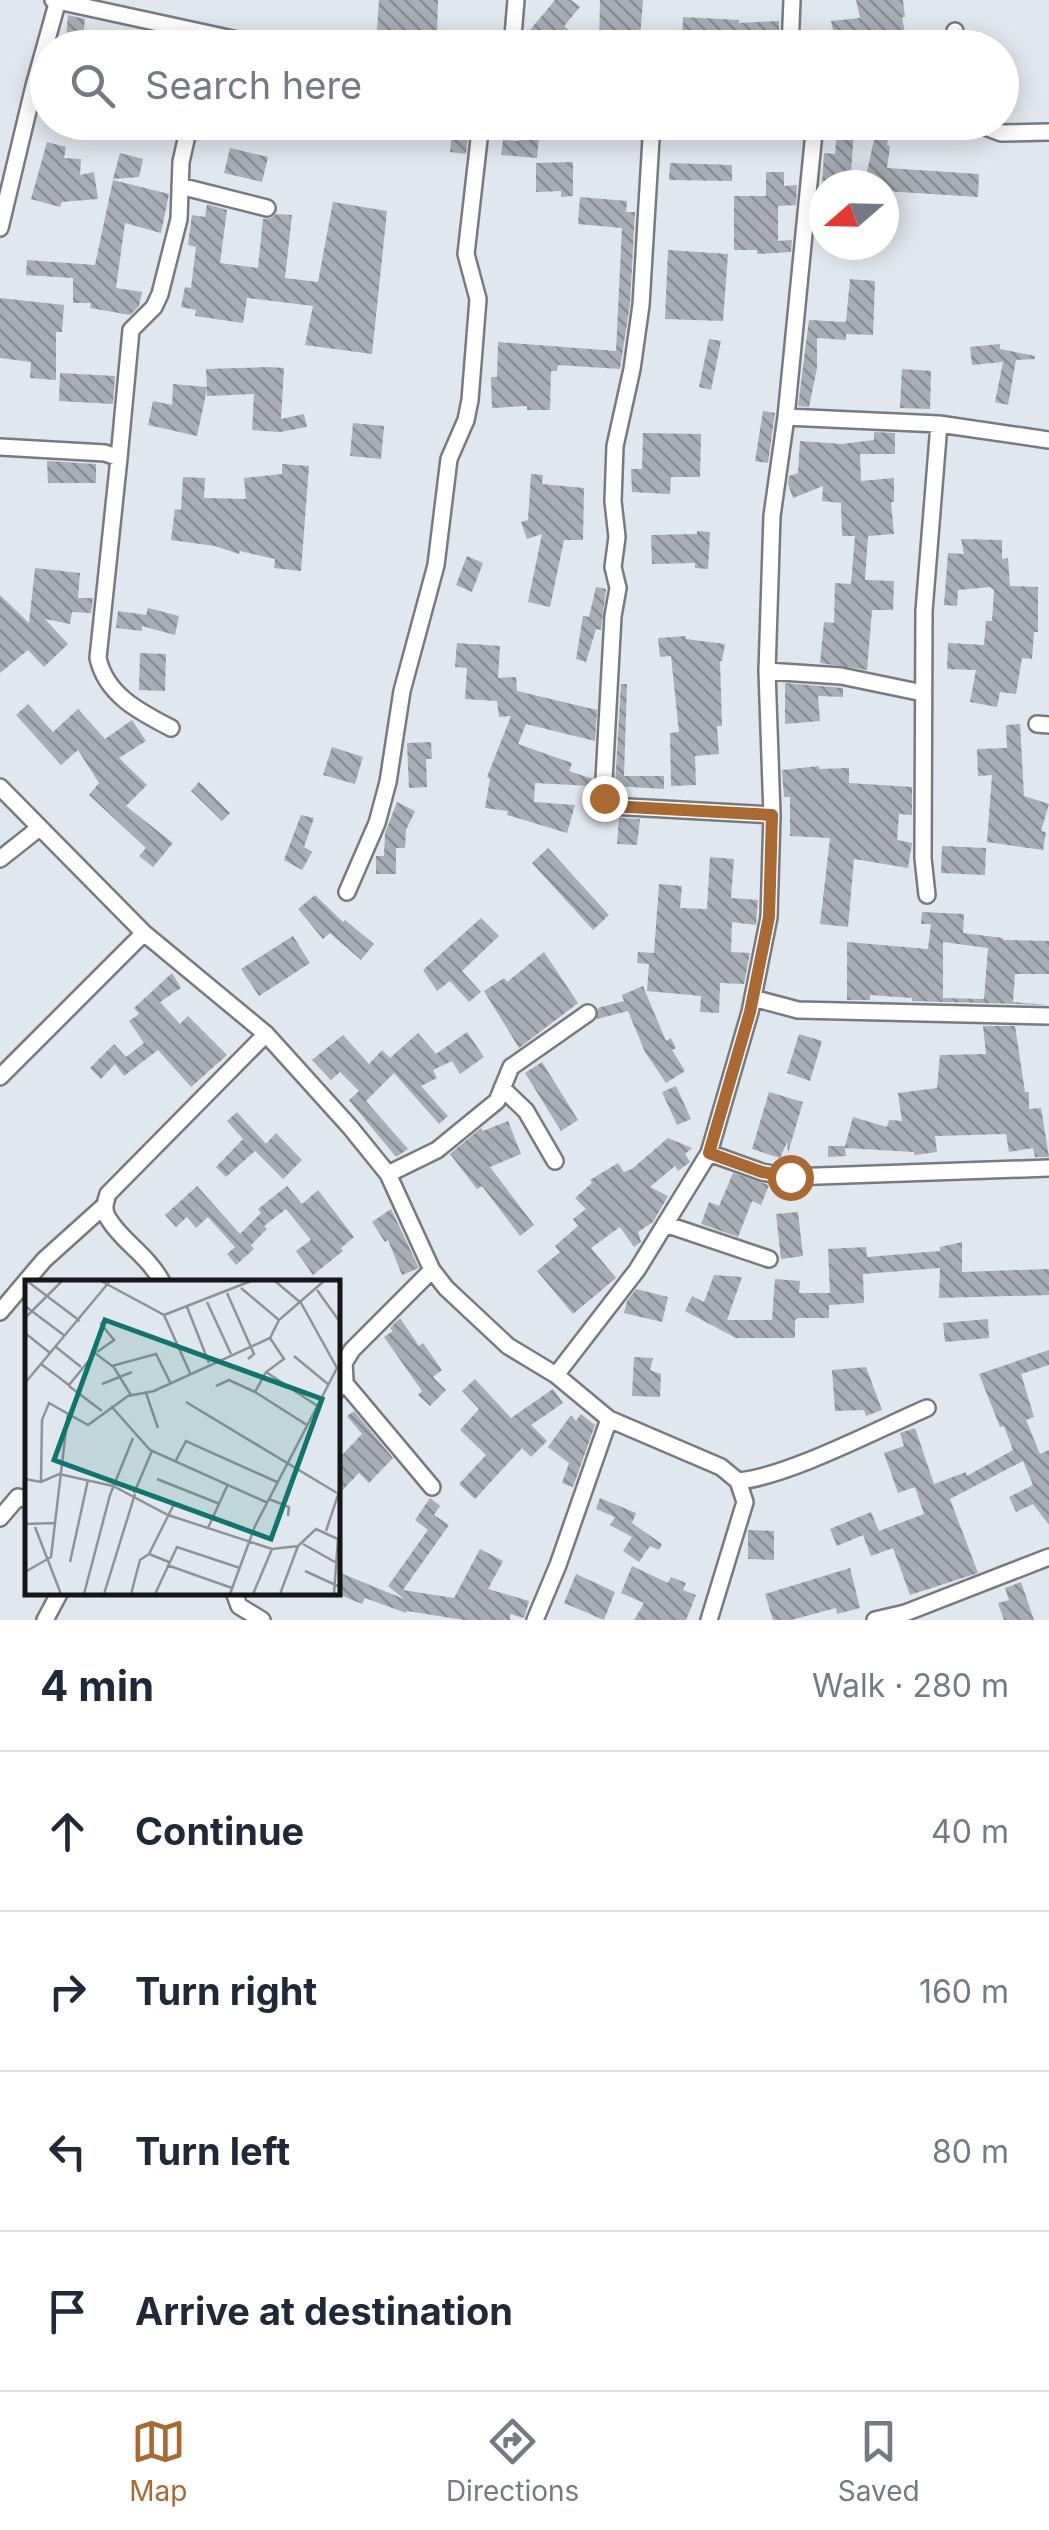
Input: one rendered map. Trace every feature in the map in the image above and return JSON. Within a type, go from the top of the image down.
[{"type":"street","points":[[49,30],[56,0],[167,30]]},
{"type":"street","points":[[514,30],[516,0]]},
{"type":"street","points":[[791,30],[792,0]]},
{"type":"street","points":[[0,228],[30,106]]},
{"type":"street","points":[[1019,133],[1049,132]]},
{"type":"street","points":[[171,728],[136,710],[115,692],[101,672],[98,658],[130,330],[154,308],[160,294],[179,219],[181,162],[186,140]]},
{"type":"street","points":[[347,892],[377,823],[388,782],[402,690],[436,565],[450,459],[470,400],[478,300],[466,254],[479,140]]},
{"type":"street","points":[[651,140],[641,305],[615,446],[613,501],[617,537],[613,567],[618,588],[612,616],[604,798],[610,806],[772,815]]},
{"type":"street","points":[[556,1375],[637,1270],[709,1153],[753,998],[769,917],[772,815],[767,671],[772,516],[786,417],[813,140]]},
{"type":"street","points":[[180,186],[267,208]]},
{"type":"street","points":[[786,417],[939,424],[1049,440]]},
{"type":"street","points":[[927,895],[923,858],[924,611],[939,424]]},
{"type":"street","points":[[0,447],[105,452],[118,458]]},
{"type":"street","points":[[767,671],[841,676],[923,693]]},
{"type":"street","points":[[0,787],[144,933],[266,1034],[350,1126],[388,1174],[432,1270],[446,1288],[508,1346],[556,1375],[609,1419],[746,1480],[927,1408]]},
{"type":"street","points":[[0,859],[38,829]]},
{"type":"street","points":[[0,1077],[144,933]]},
{"type":"street","points":[[753,998],[798,1010],[1049,1016]]},
{"type":"street","points":[[388,1174],[438,1150],[496,1101],[510,1067],[588,1013]]},
{"type":"street","points":[[27,1280],[104,1206],[108,1194],[266,1034]]},
{"type":"street","points":[[502,1088],[526,1111],[555,1161]]},
{"type":"street","points":[[709,1153],[762,1172],[790,1177],[1049,1168]]},
{"type":"street","points":[[104,1206],[108,1218],[152,1265],[161,1280]]},
{"type":"street","points":[[666,1224],[769,1259]]},
{"type":"street","points":[[432,1270],[352,1350],[340,1381],[432,1487]]},
{"type":"street","points":[[0,1312],[25,1282]]},
{"type":"street","points":[[535,1620],[609,1419]]},
{"type":"street","points":[[709,1620],[746,1502],[746,1480]]},
{"type":"street","points":[[0,1518],[18,1496],[25,1499]]},
{"type":"street","points":[[875,1620],[905,1613],[1049,1557]]},
{"type":"street","points":[[45,1620],[58,1595]]},
{"type":"street","points":[[231,1601],[262,1620]]},
{"type":"building","points":[[379,0],[438,0],[437,30],[377,30]]},
{"type":"building","points":[[555,0],[571,0],[580,7],[564,26],[568,30],[530,30]]},
{"type":"building","points":[[600,0],[643,0],[641,30],[599,30]]},
{"type":"building","points":[[856,0],[903,0],[905,30],[833,30],[831,21],[860,18]]},
{"type":"building","points":[[68,15],[85,19],[84,30],[67,30]]},
{"type":"building","points":[[683,17],[739,23],[779,21],[779,30],[683,30]]},
{"type":"building","points":[[451,140],[468,140],[466,154],[450,152]]},
{"type":"building","points":[[503,140],[538,140],[537,158],[501,155]]},
{"type":"building","points":[[836,140],[853,140],[851,170],[823,170],[824,153],[835,154]]},
{"type":"building","points":[[874,140],[888,140],[887,168],[979,174],[978,197],[899,192],[899,170],[867,170]]},
{"type":"building","points":[[47,142],[66,147],[64,158],[81,159],[80,175],[94,172],[98,199],[62,202],[60,207],[31,199]]},
{"type":"building","points":[[230,148],[268,157],[262,182],[224,173]]},
{"type":"building","points":[[120,153],[143,159],[139,177],[113,179]]},
{"type":"building","points":[[573,162],[573,196],[561,197],[561,191],[536,192],[536,163]]},
{"type":"building","points":[[670,163],[732,165],[732,181],[669,180]]},
{"type":"building","points":[[766,172],[784,172],[784,186],[797,185],[796,205],[778,206],[778,241],[792,240],[791,252],[757,254],[757,250],[734,250],[734,196],[766,196]]},
{"type":"building","points":[[113,180],[169,194],[161,233],[125,223],[116,288],[142,292],[139,306],[130,315],[90,308],[91,303],[73,303],[73,278],[26,275],[27,260],[95,265]]},
{"type":"building","points":[[580,197],[627,201],[626,212],[635,212],[630,304],[620,369],[558,365],[557,371],[551,371],[550,410],[527,410],[527,406],[492,408],[491,377],[497,377],[498,342],[616,351],[622,228],[578,224]]},
{"type":"building","points":[[333,202],[387,211],[372,354],[305,345],[313,306],[247,298],[243,323],[195,316],[196,310],[181,307],[185,287],[191,288],[196,247],[188,245],[192,215],[205,217],[207,204],[227,210],[220,263],[258,268],[263,219],[276,214],[292,215],[285,278],[318,282]]},
{"type":"building","points":[[668,250],[728,254],[723,321],[665,319]]},
{"type":"building","points":[[850,279],[875,281],[873,335],[846,334],[846,340],[817,338],[817,368],[809,407],[798,406],[809,320],[846,322]]},
{"type":"building","points":[[0,298],[64,305],[62,332],[56,332],[56,380],[30,378],[31,362],[0,358]]},
{"type":"building","points":[[709,339],[721,341],[711,390],[699,387]]},
{"type":"building","points":[[1000,344],[1000,349],[1035,356],[1016,360],[1008,405],[995,402],[1003,362],[972,365],[970,347]]},
{"type":"building","points":[[284,368],[281,419],[304,414],[307,427],[280,432],[252,430],[254,394],[207,396],[207,389],[197,436],[148,425],[153,401],[172,405],[173,384],[207,387],[206,369]]},
{"type":"building","points":[[902,369],[931,371],[930,409],[900,408]]},
{"type":"building","points":[[60,373],[115,376],[113,404],[59,401]]},
{"type":"building","points":[[763,411],[775,413],[768,463],[755,461]]},
{"type":"building","points":[[353,423],[384,426],[381,459],[350,456]]},
{"type":"building","points":[[874,432],[895,433],[895,454],[860,454],[861,481],[894,478],[894,534],[868,536],[865,580],[894,581],[893,610],[872,610],[867,670],[820,663],[824,622],[834,623],[835,583],[851,584],[855,536],[842,536],[841,503],[822,501],[823,486],[793,498],[788,484],[789,476],[798,473],[800,441],[842,444],[874,440]]},
{"type":"building","points":[[643,433],[701,434],[700,477],[671,477],[670,494],[632,492],[631,469],[642,469]]},
{"type":"building","points":[[47,461],[96,464],[96,483],[48,483]]},
{"type":"building","points":[[282,464],[309,466],[301,571],[274,568],[275,559],[171,540],[175,509],[181,510],[183,477],[205,478],[204,498],[246,499],[244,478],[282,474]]},
{"type":"building","points":[[531,474],[543,475],[542,484],[584,488],[583,540],[564,540],[550,607],[528,602],[542,534],[527,539],[521,522],[528,520]]},
{"type":"building","points":[[710,532],[708,569],[695,568],[695,563],[652,564],[651,535]]},
{"type":"building","points":[[961,539],[1002,540],[1002,559],[1008,558],[1010,586],[1038,587],[1038,632],[1034,632],[1032,659],[1022,658],[1016,694],[1000,692],[997,707],[970,702],[976,670],[947,669],[948,643],[984,645],[986,621],[992,621],[994,590],[990,587],[958,590],[957,606],[944,605],[948,553],[964,554]]},
{"type":"building","points":[[467,556],[483,563],[472,592],[456,585]]},
{"type":"building","points":[[35,568],[80,573],[78,598],[93,598],[91,613],[72,612],[70,624],[45,619],[68,644],[44,667],[28,650],[0,673],[0,595],[29,623]]},
{"type":"building","points":[[596,587],[606,589],[601,630],[596,629],[586,662],[576,659],[583,616],[589,617]]},
{"type":"building","points":[[148,608],[179,616],[175,635],[142,626],[142,631],[116,628],[118,611],[146,615]]},
{"type":"building","points":[[686,636],[725,644],[720,661],[722,726],[717,726],[719,754],[695,756],[696,785],[671,786],[670,733],[679,732],[671,656],[660,657],[658,638]]},
{"type":"building","points":[[457,643],[500,646],[498,678],[516,677],[517,691],[597,710],[595,741],[526,724],[518,744],[572,763],[569,771],[593,779],[592,786],[535,783],[534,802],[575,805],[567,833],[507,815],[508,811],[485,808],[490,779],[487,777],[511,716],[499,717],[497,701],[465,699],[467,668],[455,667]]},
{"type":"building","points":[[140,653],[166,654],[165,691],[139,690]]},
{"type":"building","points":[[785,683],[843,688],[843,697],[818,696],[820,721],[785,724]]},
{"type":"building","points":[[621,684],[627,684],[624,776],[664,776],[664,789],[615,786]]},
{"type":"building","points":[[28,704],[53,732],[78,709],[105,739],[132,720],[146,741],[119,758],[147,785],[126,806],[173,843],[153,867],[139,856],[146,848],[89,795],[99,783],[78,750],[61,765],[16,715]]},
{"type":"building","points":[[1020,724],[1024,796],[1049,804],[1041,831],[1046,832],[1043,850],[987,842],[992,775],[978,776],[977,749],[1007,748],[1006,725]]},
{"type":"building","points":[[431,742],[432,759],[426,759],[427,787],[409,788],[407,743]]},
{"type":"building","points":[[332,747],[363,757],[355,784],[323,775]]},
{"type":"building","points":[[849,768],[849,783],[912,787],[912,815],[899,814],[897,840],[912,843],[908,868],[854,859],[848,927],[820,924],[830,838],[790,836],[790,797],[784,797],[782,770]]},
{"type":"building","points":[[199,782],[230,813],[222,821],[191,791]]},
{"type":"building","points":[[397,802],[415,811],[406,830],[405,848],[396,848],[396,874],[376,874],[376,856],[384,856],[385,833]]},
{"type":"building","points":[[301,815],[314,818],[304,847],[312,852],[302,870],[284,860]]},
{"type":"building","points":[[619,818],[640,819],[637,845],[617,844]]},
{"type":"building","points":[[942,846],[986,848],[985,875],[941,873]]},
{"type":"building","points":[[548,848],[609,915],[593,930],[532,863]]},
{"type":"building","points":[[710,857],[734,859],[731,898],[758,900],[756,925],[732,922],[731,952],[750,953],[744,984],[720,983],[719,1013],[700,1012],[701,996],[647,991],[649,964],[637,963],[638,952],[654,953],[659,884],[682,886],[680,908],[707,909]]},
{"type":"building","points":[[315,895],[374,944],[361,960],[330,933],[323,939],[298,909]]},
{"type":"building","points":[[922,912],[964,914],[963,933],[1003,940],[1049,941],[1049,974],[1015,974],[1013,1002],[1049,1005],[912,1001],[870,995],[870,1000],[847,1000],[847,942],[928,949],[931,924],[921,924]],"holes":[[[943,942],[988,948],[984,999],[943,998]]]},
{"type":"building","points":[[481,918],[499,936],[462,971],[481,992],[469,1002],[450,981],[437,991],[423,970]]},
{"type":"building","points":[[293,936],[310,963],[259,996],[241,969]]},
{"type":"building","points":[[544,952],[578,1003],[519,1048],[484,991],[504,978],[507,982]]},
{"type":"building","points":[[172,973],[181,988],[160,1002],[180,1024],[188,1016],[227,1055],[191,1087],[158,1050],[124,1076],[115,1064],[101,1079],[90,1068],[114,1044],[126,1057],[144,1043],[129,1021],[139,1014],[134,1008]]},
{"type":"building","points":[[643,986],[666,1041],[671,1038],[676,1048],[672,1050],[685,1071],[666,1083],[645,1052],[628,1011],[597,1019],[598,1008],[624,1001],[622,995]]},
{"type":"building","points":[[983,1026],[1015,1026],[1029,1109],[1041,1108],[1049,1157],[1035,1157],[1033,1148],[1009,1152],[1006,1134],[935,1136],[937,1152],[915,1155],[845,1148],[846,1156],[828,1157],[828,1146],[845,1146],[853,1117],[887,1127],[889,1120],[902,1121],[898,1093],[937,1088],[940,1055],[986,1054]]},
{"type":"building","points":[[467,1032],[484,1057],[460,1074],[452,1061],[433,1070],[437,1078],[421,1086],[448,1116],[439,1124],[394,1073],[366,1101],[408,1149],[396,1157],[349,1100],[359,1091],[340,1072],[331,1080],[312,1060],[343,1035],[369,1064],[382,1050],[390,1058],[418,1033],[436,1054]]},
{"type":"building","points":[[799,1034],[822,1041],[810,1081],[787,1073]]},
{"type":"building","points":[[542,1062],[578,1120],[561,1131],[525,1073]]},
{"type":"building","points":[[676,1086],[691,1119],[677,1125],[662,1092]]},
{"type":"building","points":[[769,1092],[803,1102],[788,1153],[787,1142],[780,1158],[752,1149]]},
{"type":"building","points":[[237,1112],[266,1144],[276,1133],[302,1160],[283,1179],[255,1151],[226,1177],[216,1167],[243,1139],[227,1121]]},
{"type":"building","points":[[508,1121],[521,1154],[490,1167],[534,1225],[520,1236],[482,1186],[477,1189],[450,1154],[481,1128],[483,1131]]},
{"type":"building","points":[[668,1138],[692,1148],[685,1154],[690,1162],[678,1171],[675,1166],[650,1187],[668,1196],[653,1222],[638,1232],[641,1242],[634,1247],[620,1227],[591,1248],[616,1278],[573,1314],[537,1271],[560,1252],[555,1246],[578,1226],[573,1219],[586,1209],[575,1198],[592,1183],[590,1180],[618,1163],[624,1172],[632,1169]]},
{"type":"building","points":[[733,1173],[769,1185],[761,1205],[752,1201],[738,1237],[701,1224],[709,1202],[719,1206]]},
{"type":"building","points":[[197,1186],[240,1234],[261,1213],[258,1209],[287,1186],[302,1204],[318,1190],[354,1237],[313,1275],[296,1251],[311,1240],[286,1209],[264,1226],[267,1229],[251,1245],[254,1249],[236,1265],[227,1254],[235,1247],[208,1217],[196,1228],[187,1217],[176,1227],[165,1215]]},
{"type":"building","points":[[391,1209],[419,1268],[402,1275],[388,1240],[385,1242],[372,1222]]},
{"type":"building","points":[[798,1212],[803,1256],[781,1259],[776,1214]]},
{"type":"building","points":[[962,1242],[962,1272],[1049,1269],[1049,1295],[939,1298],[940,1268],[863,1274],[864,1303],[829,1305],[829,1318],[798,1318],[795,1338],[736,1338],[685,1311],[692,1296],[704,1302],[714,1275],[742,1277],[727,1320],[772,1320],[775,1279],[800,1281],[799,1293],[830,1293],[828,1249],[866,1247],[867,1257],[940,1251],[940,1247]]},
{"type":"building","points":[[636,1289],[668,1297],[662,1322],[624,1313]]},
{"type":"building","points":[[400,1318],[442,1370],[433,1377],[446,1390],[430,1406],[418,1395],[422,1391],[384,1337],[393,1331],[390,1328]]},
{"type":"building","points":[[988,1319],[989,1338],[945,1342],[943,1323]]},
{"type":"building","points":[[1049,1350],[1049,1365],[1021,1374],[1034,1417],[1026,1420],[1040,1454],[1049,1450],[1049,1525],[1033,1504],[1016,1512],[1009,1497],[1033,1485],[1023,1461],[950,1499],[978,1573],[910,1595],[893,1548],[871,1556],[863,1535],[837,1546],[830,1529],[871,1512],[879,1531],[924,1514],[915,1487],[898,1493],[884,1453],[904,1446],[900,1433],[915,1428],[934,1484],[966,1472],[967,1476],[1013,1450],[979,1374]]},
{"type":"building","points":[[634,1357],[653,1358],[650,1370],[661,1374],[660,1397],[632,1396]]},
{"type":"building","points":[[866,1367],[882,1410],[866,1416],[864,1410],[835,1411],[832,1370]]},
{"type":"building","points":[[475,1379],[511,1418],[553,1389],[563,1403],[531,1425],[547,1441],[531,1457],[522,1448],[475,1499],[459,1484],[486,1455],[460,1430],[479,1409],[462,1391]]},
{"type":"building","points":[[354,1411],[393,1458],[369,1483],[359,1473],[340,1493],[340,1450],[343,1454],[362,1434],[347,1416]]},
{"type":"building","points":[[581,1414],[595,1425],[573,1487],[562,1483],[569,1463],[548,1447],[571,1415],[576,1421]]},
{"type":"building","points":[[430,1498],[440,1506],[434,1515],[449,1525],[403,1590],[454,1598],[480,1549],[503,1561],[488,1589],[529,1601],[524,1618],[510,1614],[510,1620],[464,1620],[406,1613],[365,1598],[362,1604],[340,1595],[340,1573],[404,1599],[388,1586],[428,1530],[415,1520]]},
{"type":"building","points":[[600,1498],[636,1513],[632,1523],[662,1544],[659,1550],[650,1546],[639,1562],[623,1551],[632,1537],[610,1525],[615,1517],[596,1509]]},
{"type":"building","points":[[748,1530],[774,1531],[774,1560],[748,1559]]},
{"type":"building","points":[[632,1566],[668,1583],[671,1577],[686,1583],[683,1590],[696,1595],[686,1620],[634,1620],[644,1603],[621,1593]]},
{"type":"building","points":[[850,1568],[860,1608],[837,1614],[836,1608],[791,1620],[773,1620],[765,1594]]},
{"type":"building","points":[[576,1574],[615,1592],[604,1620],[564,1603]]},
{"type":"building","points":[[1021,1582],[1034,1620],[1004,1620],[998,1603],[1009,1600],[1005,1588]]},
{"type":"route","points":[[604,798],[610,806],[772,815],[769,917],[750,1012],[709,1153],[762,1172],[790,1177]]}]
